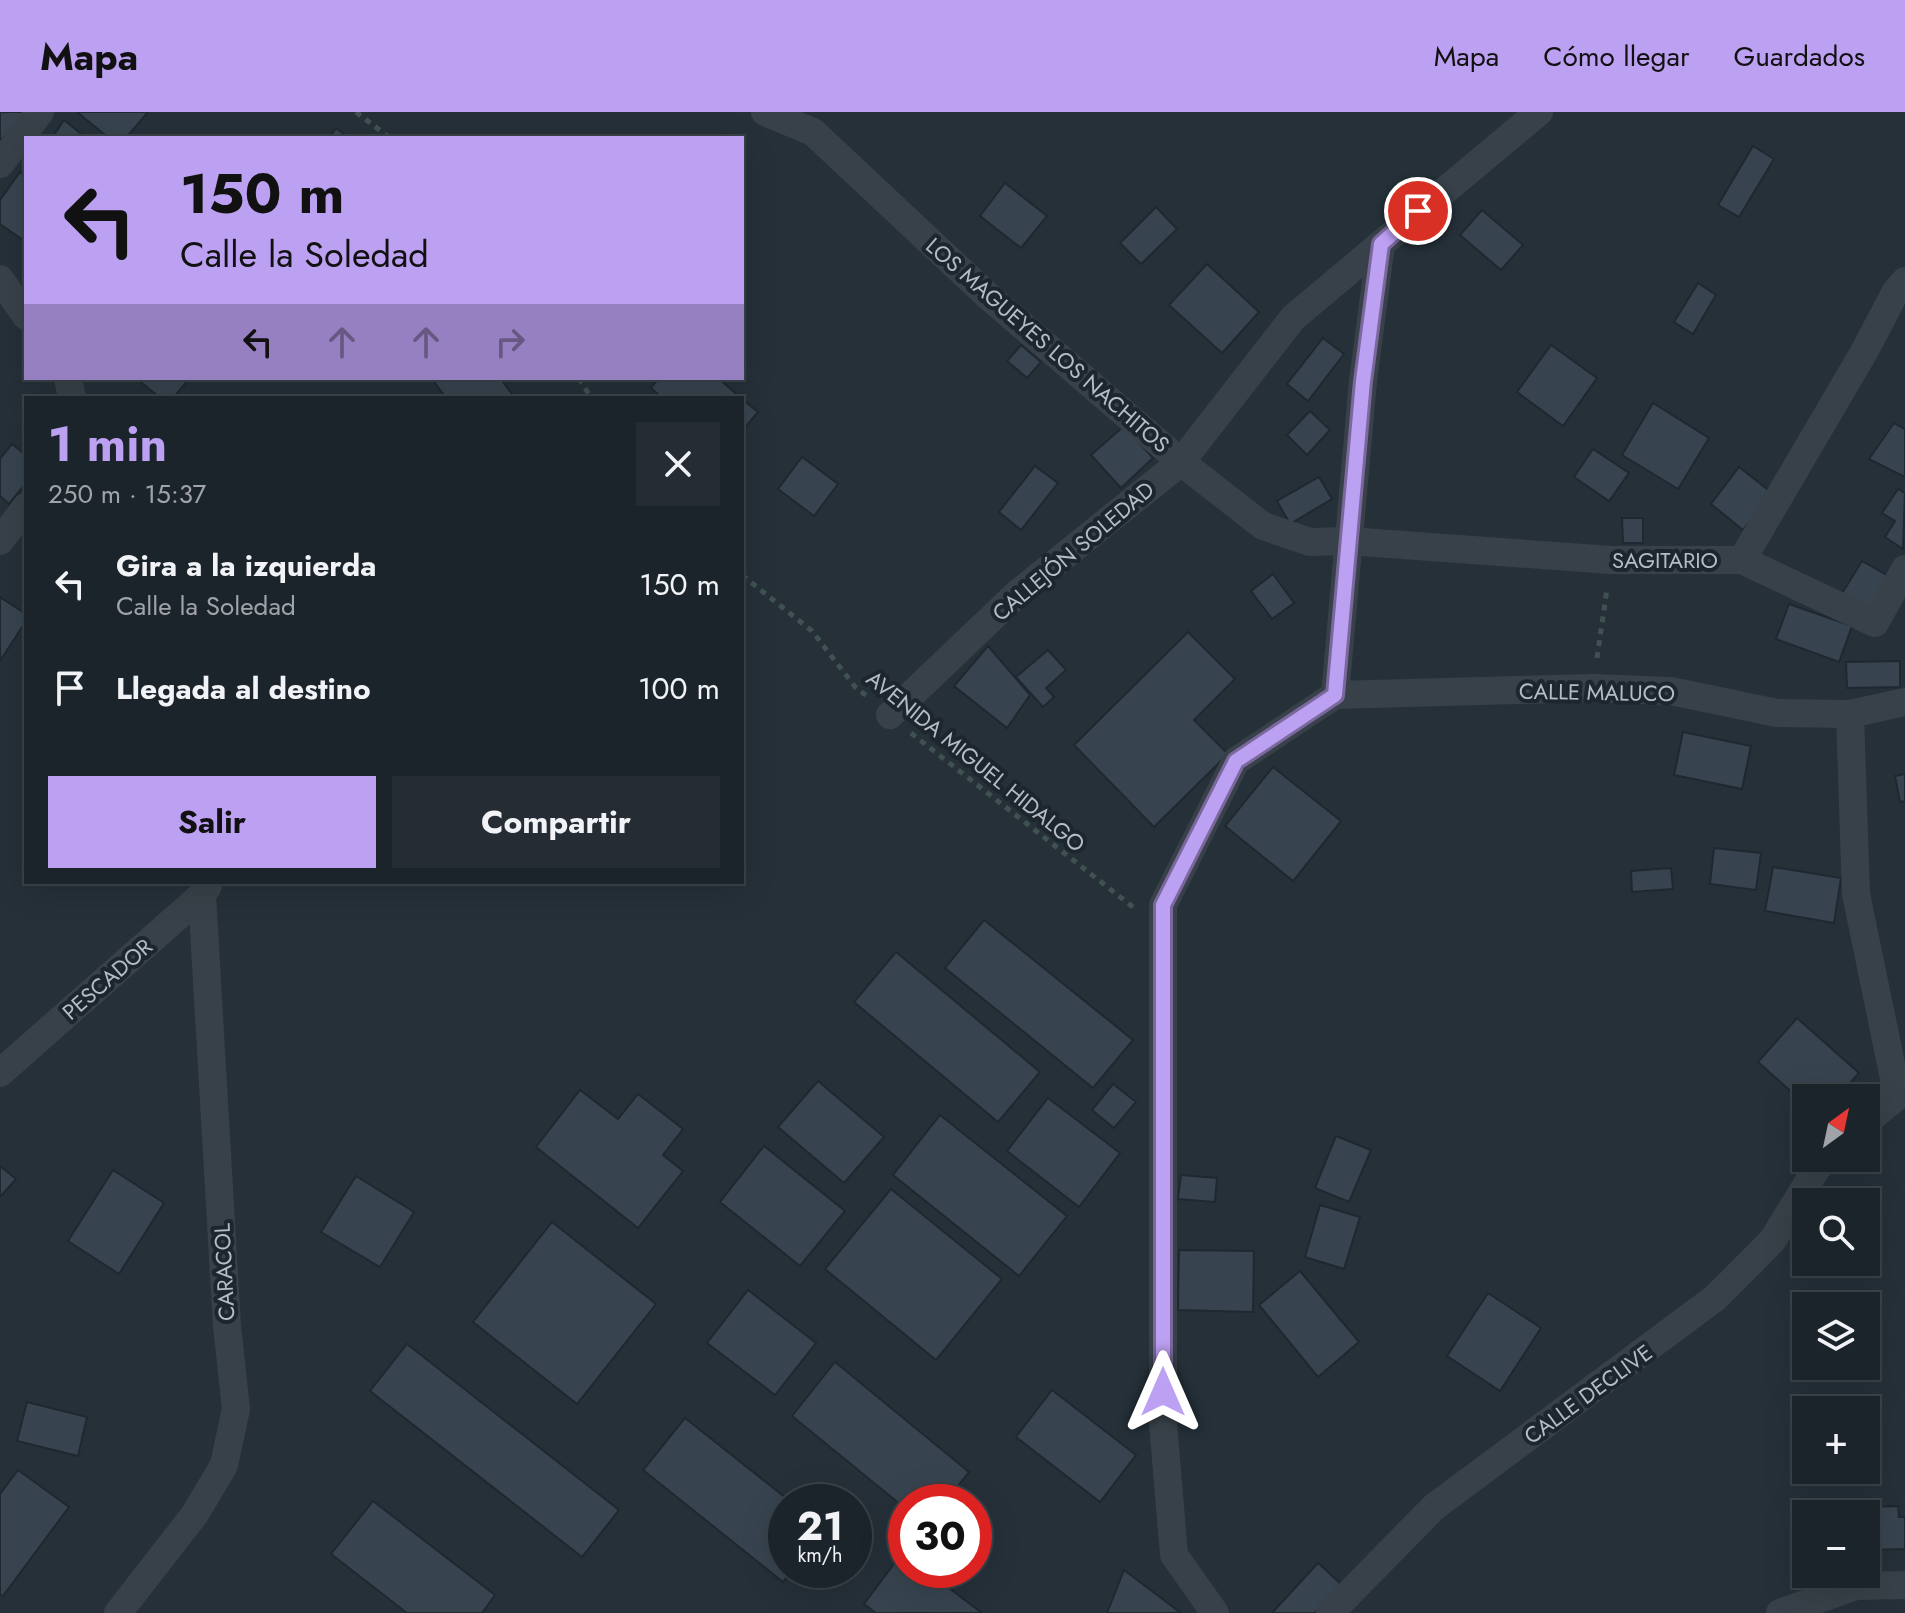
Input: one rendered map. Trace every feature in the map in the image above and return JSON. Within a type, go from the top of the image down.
[{"type":"street","points":[[0,164],[40,112]]},
{"type":"street","name":"LOS MAGUEYES LOS NACHITOS","points":[[765,112],[813,132],[988,296],[1181,462],[1263,526],[1310,542],[1348,541]]},
{"type":"street","name":"CALLEJÓN SOLEDAD","points":[[890,715],[1018,593],[1181,462],[1293,318],[1539,112]]},
{"type":"street","points":[[1215,1613],[1174,1555],[1163,1423],[1163,905],[1236,761],[1335,695],[1363,381],[1381,244]]},
{"type":"street","points":[[0,279],[24,313]]},
{"type":"street","name":"SAGITARIO","points":[[1348,541],[1611,560],[1742,560],[1864,352],[1896,291],[1905,281]]},
{"type":"street","points":[[0,541],[24,510]]},
{"type":"street","points":[[1742,560],[1875,623],[1905,569]]},
{"type":"street","name":"CALLE MALUCO","points":[[1335,695],[1593,688],[1671,691],[1777,713],[1850,714],[1905,702]]},
{"type":"street","points":[[1850,714],[1856,894],[1901,1092],[1880,1110]]},
{"type":"street","name":"PESCADOR","points":[[0,1073],[206,888]]},
{"type":"street","name":"CARACOL","points":[[118,1613],[195,1514],[224,1465],[236,1409],[227,1326],[206,888]]},
{"type":"street","name":"CALLE DECLIVE","points":[[1330,1613],[1434,1507],[1715,1298],[1772,1241],[1815,1172]]},
{"type":"street","points":[[1780,1613],[1856,1586],[1905,1585]]},
{"type":"path","points":[[356,112],[387,136]]},
{"type":"path","points":[[1593,688],[1611,560]]},
{"type":"path","name":"AVENIDA MIGUEL HIDALGO","points":[[744,577],[812,631],[856,688],[1164,931]]},
{"type":"building","points":[[0,112],[22,112],[26,116],[0,141]]},
{"type":"building","points":[[77,112],[148,112],[128,136],[107,136]]},
{"type":"building","points":[[64,120],[84,136],[53,136]]},
{"type":"building","points":[[336,128],[346,136],[330,136]]},
{"type":"building","points":[[1753,146],[1774,159],[1739,217],[1718,205]]},
{"type":"building","points":[[20,172],[24,175],[24,241],[0,224],[0,200]]},
{"type":"building","points":[[1005,183],[1047,216],[1021,248],[980,216]]},
{"type":"building","points":[[1156,207],[1177,229],[1141,264],[1120,243]]},
{"type":"building","points":[[1482,210],[1523,245],[1501,270],[1460,235]]},
{"type":"building","points":[[1207,264],[1259,312],[1222,353],[1169,305]]},
{"type":"building","points":[[1698,283],[1716,295],[1693,334],[1674,322]]},
{"type":"building","points":[[1323,338],[1344,354],[1308,401],[1287,384]]},
{"type":"building","points":[[1021,345],[1041,362],[1027,378],[1007,361]]},
{"type":"building","points":[[1551,345],[1597,378],[1563,426],[1517,392]]},
{"type":"building","points":[[138,380],[188,380],[175,396],[158,396]]},
{"type":"building","points":[[433,380],[502,380],[514,396],[445,396]]},
{"type":"building","points":[[657,380],[720,380],[739,396],[660,396],[651,388]]},
{"type":"building","points":[[744,401],[758,412],[744,429]]},
{"type":"building","points":[[1653,403],[1709,438],[1678,489],[1622,455]]},
{"type":"building","points":[[1310,411],[1330,430],[1307,455],[1287,435]]},
{"type":"building","points":[[1894,423],[1905,429],[1905,477],[1869,459]]},
{"type":"building","points":[[1124,426],[1153,458],[1121,488],[1091,455]]},
{"type":"building","points":[[12,444],[24,453],[24,485],[9,504],[0,496],[0,459]]},
{"type":"building","points":[[1593,449],[1629,473],[1609,501],[1574,477]]},
{"type":"building","points":[[802,457],[838,484],[814,516],[778,489]]},
{"type":"building","points":[[1035,466],[1058,483],[1021,530],[999,512]]},
{"type":"building","points":[[1739,467],[1772,493],[1743,530],[1711,504]]},
{"type":"building","points":[[1319,477],[1332,499],[1290,524],[1277,501]]},
{"type":"building","points":[[1898,489],[1905,493],[1903,549],[1885,537],[1895,521],[1882,513]]},
{"type":"building","points":[[1622,518],[1643,518],[1643,543],[1623,543]]},
{"type":"building","points":[[1862,561],[1892,578],[1871,613],[1841,595]]},
{"type":"building","points":[[1273,574],[1294,603],[1272,619],[1251,591]]},
{"type":"building","points":[[0,597],[24,613],[24,624],[0,661]]},
{"type":"building","points":[[1789,604],[1852,626],[1839,662],[1776,639]]},
{"type":"building","points":[[1188,632],[1235,679],[1194,720],[1228,754],[1154,827],[1074,745]]},
{"type":"building","points":[[988,646],[1030,695],[1007,728],[954,686]]},
{"type":"building","points":[[1048,650],[1066,670],[1046,688],[1054,697],[1043,707],[1016,677]]},
{"type":"building","points":[[1900,661],[1900,687],[1847,688],[1846,662]]},
{"type":"building","points":[[1683,732],[1751,746],[1742,789],[1674,775]]},
{"type":"building","points":[[1273,767],[1341,821],[1293,881],[1225,826]]},
{"type":"building","points":[[1905,774],[1905,801],[1900,802],[1895,776]]},
{"type":"building","points":[[1714,848],[1761,853],[1756,890],[1710,884]]},
{"type":"building","points":[[1773,867],[1841,878],[1834,923],[1765,911]]},
{"type":"building","points":[[1671,868],[1673,889],[1632,892],[1631,871]]},
{"type":"building","points":[[984,920],[1133,1040],[1093,1088],[945,968]]},
{"type":"building","points":[[896,952],[1040,1072],[998,1122],[854,1002]]},
{"type":"building","points":[[1797,1018],[1859,1073],[1849,1084],[1792,1084],[1792,1092],[1758,1062]]},
{"type":"building","points":[[818,1081],[884,1137],[844,1183],[778,1127]]},
{"type":"building","points":[[1113,1084],[1136,1102],[1114,1128],[1092,1110]]},
{"type":"building","points":[[580,1090],[618,1119],[638,1094],[683,1129],[663,1155],[683,1171],[638,1228],[536,1147]]},
{"type":"building","points":[[1048,1098],[1120,1153],[1079,1207],[1007,1151]]},
{"type":"building","points":[[940,1115],[1067,1216],[1019,1276],[893,1175]]},
{"type":"building","points":[[1336,1136],[1371,1150],[1349,1202],[1315,1188]]},
{"type":"building","points":[[764,1146],[845,1211],[800,1266],[720,1202]]},
{"type":"building","points":[[0,1166],[16,1179],[0,1197]]},
{"type":"building","points":[[113,1170],[164,1203],[119,1274],[68,1241]]},
{"type":"building","points":[[1181,1175],[1217,1178],[1215,1202],[1178,1199]]},
{"type":"building","points":[[356,1176],[414,1212],[380,1267],[321,1232]]},
{"type":"building","points":[[891,1189],[1002,1279],[936,1360],[825,1269]]},
{"type":"building","points":[[1320,1205],[1360,1217],[1344,1269],[1305,1257]]},
{"type":"building","points":[[552,1222],[656,1304],[577,1404],[473,1322]]},
{"type":"building","points":[[1179,1250],[1254,1251],[1253,1312],[1178,1310]]},
{"type":"building","points":[[1300,1271],[1359,1342],[1318,1377],[1259,1305]]},
{"type":"building","points":[[748,1290],[816,1343],[775,1395],[707,1343]]},
{"type":"building","points":[[1488,1293],[1541,1328],[1500,1391],[1447,1356]]},
{"type":"building","points":[[407,1344],[619,1510],[582,1557],[370,1391]]},
{"type":"building","points":[[835,1362],[969,1472],[959,1484],[888,1484],[888,1494],[792,1416]]},
{"type":"building","points":[[1052,1390],[1136,1455],[1100,1502],[1016,1437]]},
{"type":"building","points":[[27,1402],[87,1417],[78,1456],[17,1441]]},
{"type":"building","points":[[685,1418],[768,1484],[768,1570],[643,1470]]},
{"type":"building","points":[[18,1470],[69,1507],[3,1596],[0,1594],[0,1494]]},
{"type":"building","points":[[373,1501],[495,1595],[482,1613],[407,1613],[331,1554]]},
{"type":"building","points":[[1898,1506],[1899,1517],[1905,1517],[1905,1549],[1880,1550],[1880,1507]]},
{"type":"building","points":[[1318,1563],[1341,1584],[1315,1613],[1272,1613]]},
{"type":"building","points":[[1124,1570],[1181,1613],[1107,1613]]},
{"type":"building","points":[[888,1572],[888,1588],[949,1588],[982,1613],[876,1613],[864,1604]]},
{"type":"route","points":[[1163,1392],[1163,905],[1236,761],[1335,695],[1363,381],[1381,244],[1418,211]]}]
